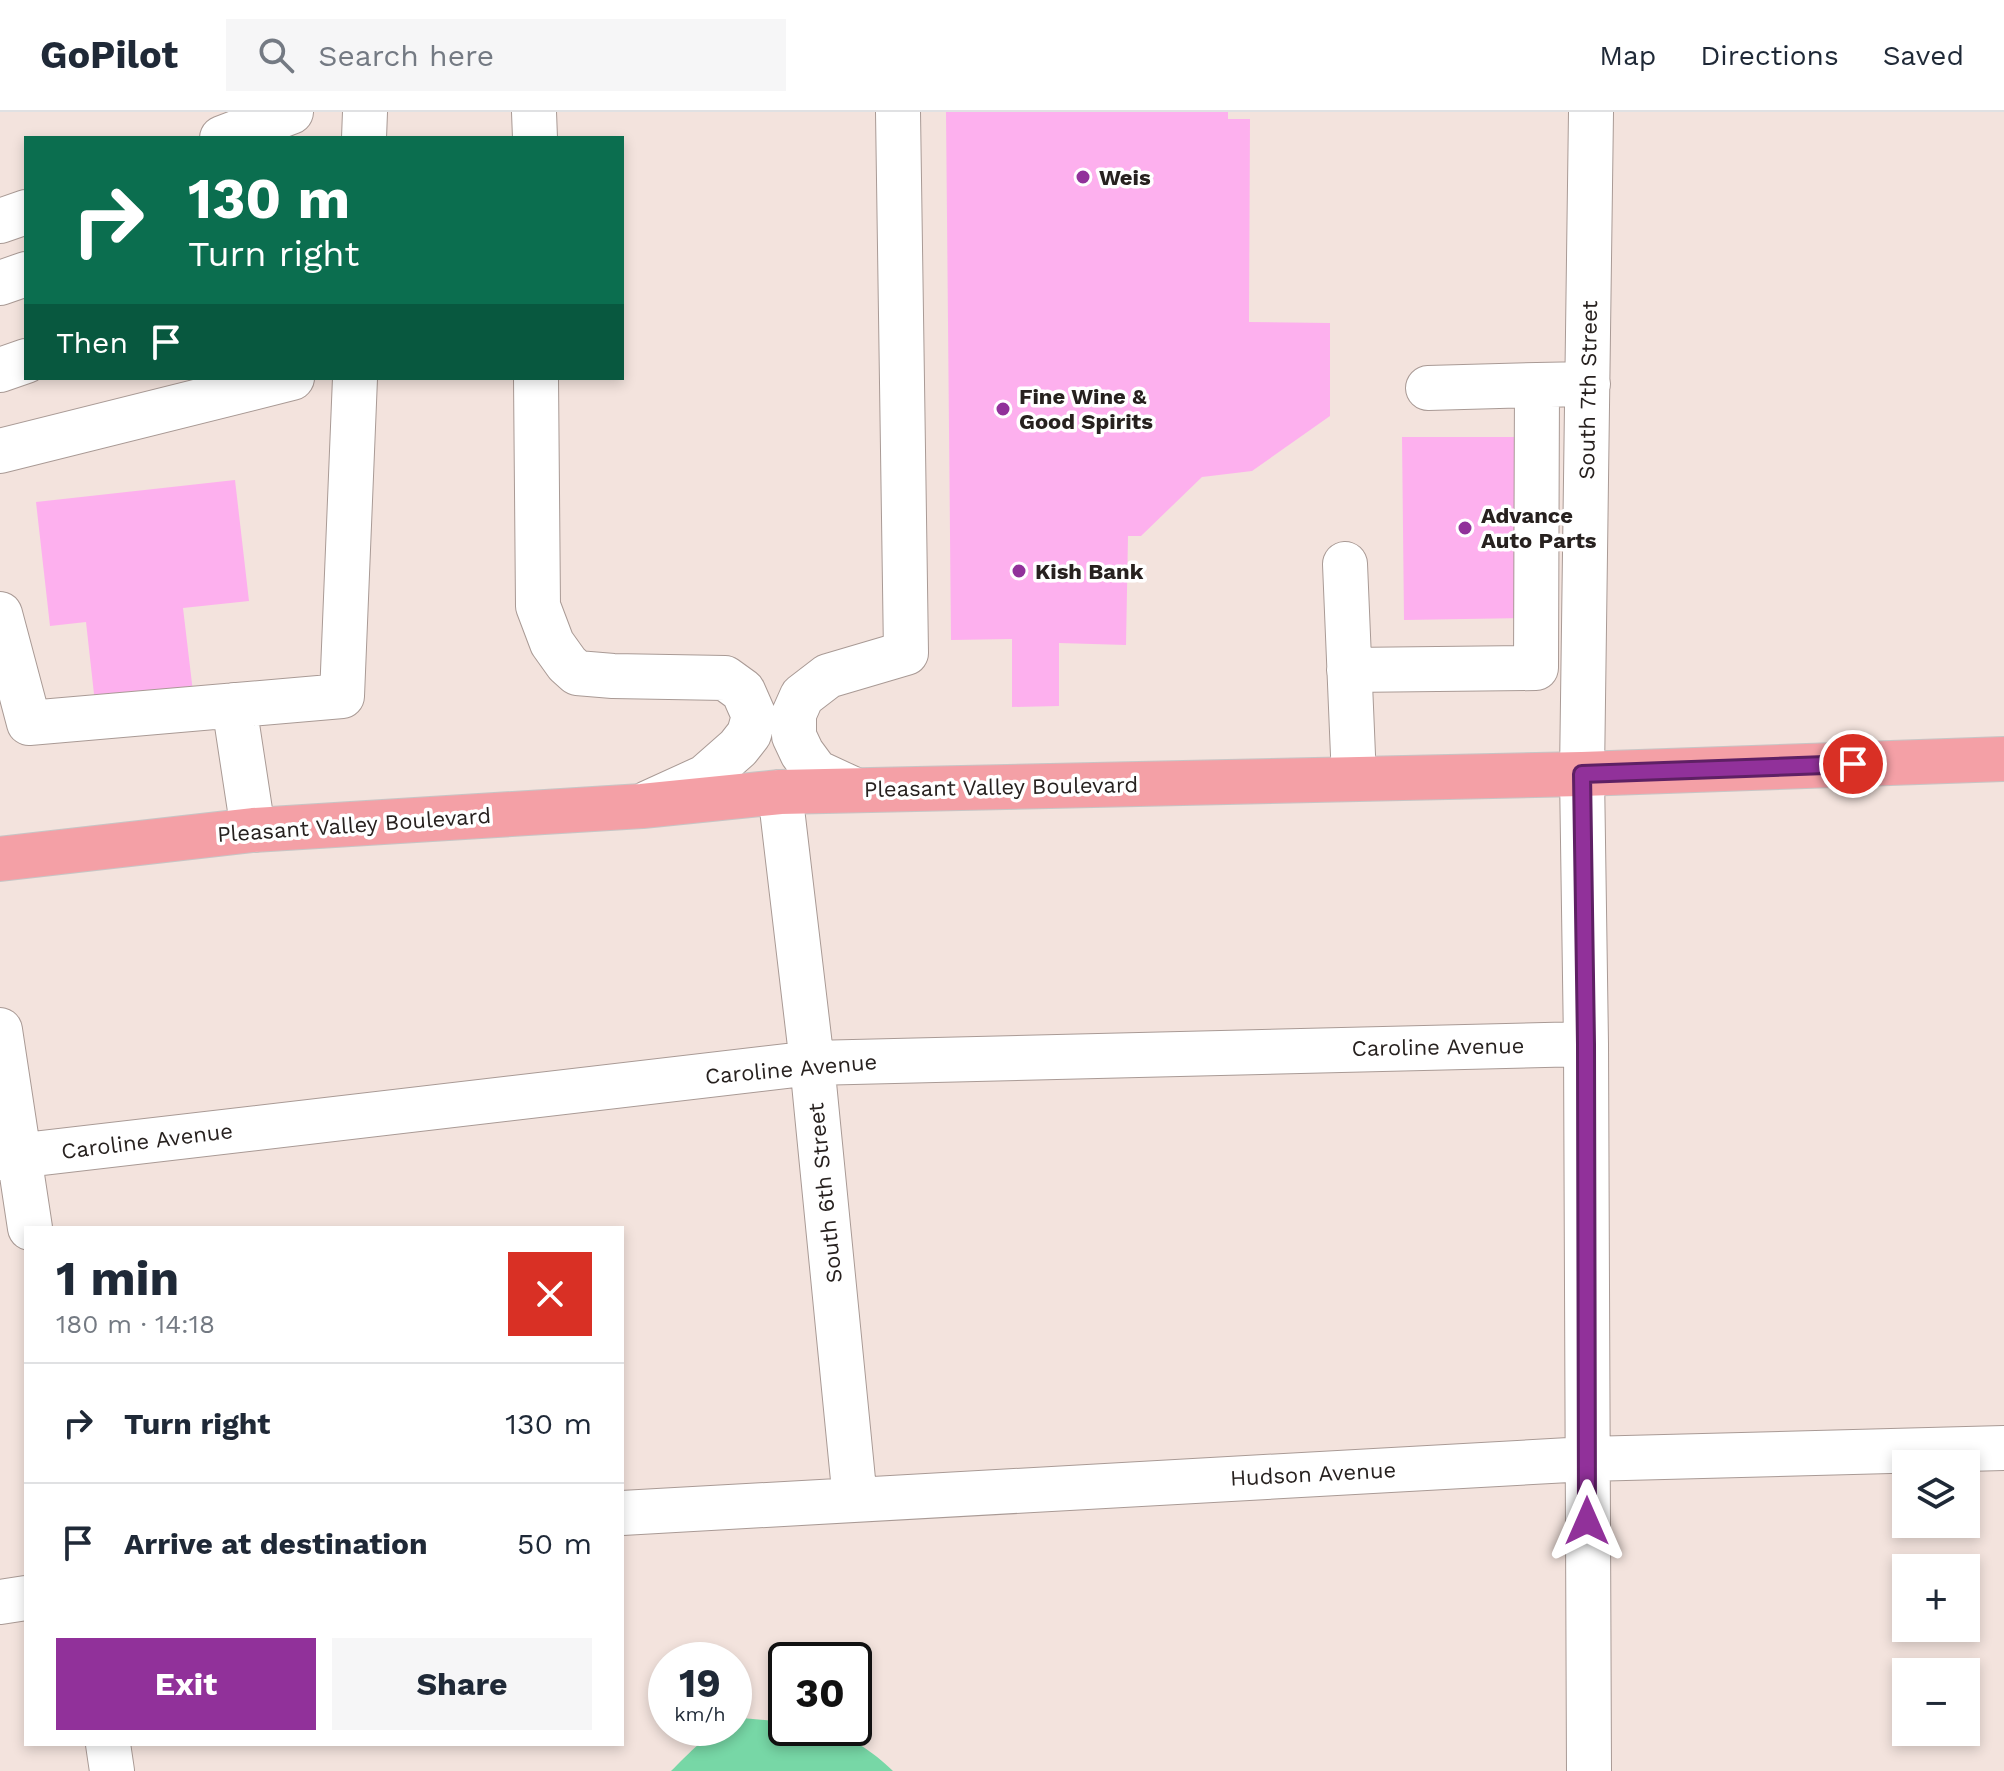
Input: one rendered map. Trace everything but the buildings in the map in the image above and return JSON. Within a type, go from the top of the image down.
[{"type":"main road","name":"Pleasant Valley Boulevard","points":[[0,859],[253,830],[642,806],[780,792],[1582,774],[2004,759]]},
{"type":"street","points":[[227,136],[291,112]]},
{"type":"street","points":[[364,136],[365,112]]},
{"type":"street","points":[[534,112],[535,136]]},
{"type":"street","points":[[855,790],[816,772],[794,736],[794,714],[802,696],[828,676],[906,653],[898,112]]},
{"type":"street","name":"South 7th Street","points":[[1589,1771],[1582,774],[1591,112]]},
{"type":"street","points":[[0,221],[24,213]]},
{"type":"street","points":[[0,283],[24,275]]},
{"type":"street","points":[[0,370],[24,362]]},
{"type":"street","points":[[0,451],[284,380]]},
{"type":"street","points":[[0,614],[10,694],[29,723],[342,696],[355,380]]},
{"type":"street","points":[[536,380],[538,606],[552,643],[577,673],[725,678],[743,691],[754,716],[749,734],[738,748],[705,777],[642,806]]},
{"type":"street","points":[[1428,388],[1588,384]]},
{"type":"street","points":[[1349,670],[1536,668],[1537,385]]},
{"type":"street","points":[[1345,564],[1354,779]]},
{"type":"street","points":[[234,705],[253,830]]},
{"type":"street","name":"South 6th Street","points":[[780,792],[812,1063],[855,1500]]},
{"type":"street","points":[[0,1030],[9,1157],[29,1226]]},
{"type":"street","name":"Caroline Avenue","points":[[9,1157],[812,1063],[1586,1044]]},
{"type":"street","name":"Hudson Avenue","points":[[624,1513],[1587,1459],[2004,1448]]},
{"type":"street","points":[[0,1602],[24,1598]]},
{"type":"street","points":[[108,1746],[112,1771]]},
{"type":"green space","points":[[752,1719],[768,1720],[768,1746],[861,1746],[893,1771],[671,1771],[697,1746],[752,1746]]},
{"type":"place","name":"Weis","points":[[1083,177]]},
{"type":"place","name":"Fine Wine & Good Spirits","points":[[1003,409]]},
{"type":"place","name":"Advance Auto Parts","points":[[1465,528]]},
{"type":"place","name":"Kish Bank","points":[[1019,571]]},
{"type":"route","points":[[1587,1521],[1582,774],[1853,764]]}]
